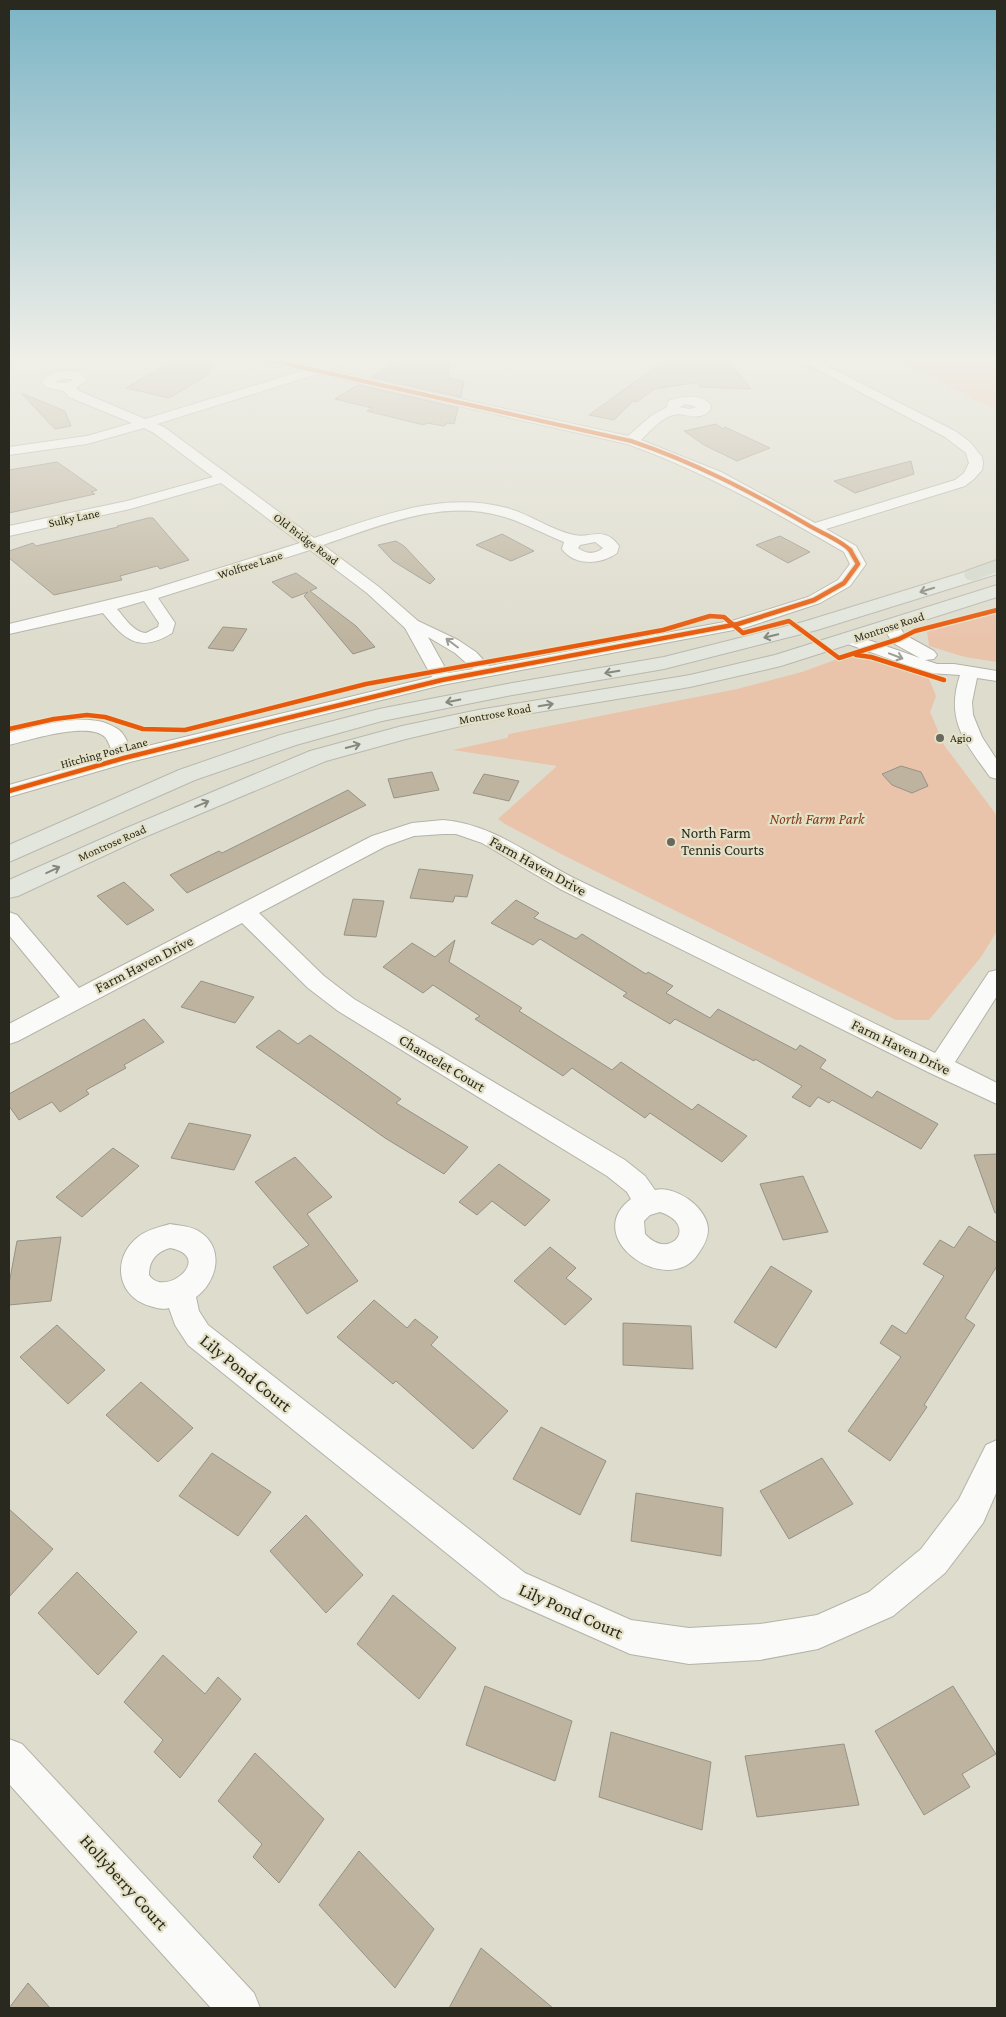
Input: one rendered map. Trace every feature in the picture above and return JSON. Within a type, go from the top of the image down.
[{"type":"main road","name":"Montrose Road","points":[[9,854],[187,775],[288,740],[379,716],[507,690],[664,663],[810,626],[997,567]]},
{"type":"main road","name":"Montrose Road","points":[[9,890],[132,834],[318,756],[402,733],[478,716],[690,680],[781,660],[997,591]]},
{"type":"street","name":"Old Bridge Road","points":[[190,453],[373,590],[412,625],[442,680]]},
{"type":"street","name":"Hitching Post Lane","points":[[9,791],[124,758],[442,680],[735,625],[814,600],[844,583],[858,564],[850,549],[814,528],[692,463],[665,453]]},
{"type":"street","points":[[814,528],[960,484],[976,470],[976,457],[973,453]]},
{"type":"street","name":"Sulky Lane","points":[[9,531],[130,505],[224,478]]},
{"type":"street","name":"Wolftree Lane","points":[[9,629],[149,596],[395,516],[447,506],[472,506],[501,511],[574,541]]},
{"type":"street","points":[[106,607],[129,634],[138,638],[148,638],[166,629],[167,623],[149,596]]},
{"type":"street","name":"Old Bridge Road","points":[[412,625],[445,637],[478,662],[486,672]]},
{"type":"street","points":[[890,626],[899,639],[911,647],[962,671]]},
{"type":"street","points":[[851,639],[935,669],[997,676]]},
{"type":"street","points":[[962,671],[964,722],[976,744],[997,773]]},
{"type":"street","points":[[9,739],[83,724],[109,731],[118,744],[124,758]]},
{"type":"street","name":"Farm Haven Drive","points":[[9,1035],[379,841],[412,830],[458,828],[489,838],[568,884],[997,1094]]},
{"type":"street","name":"Chancelet Court","points":[[244,912],[316,982],[346,1006],[616,1168],[636,1184],[648,1202]]},
{"type":"street","points":[[9,920],[76,1000]]},
{"type":"street","points":[[939,1066],[997,978]]},
{"type":"street","name":"Lily Pond Court","points":[[180,1292],[185,1316],[198,1335],[513,1585],[630,1637],[689,1646],[760,1642],[818,1632],[881,1604],[932,1561],[971,1511],[997,1456]]},
{"type":"street","name":"Hollyberry Court","points":[[9,1757],[239,2008]]},
{"type":"green space","points":[[997,606],[997,662],[965,657],[929,646],[927,630]]},
{"type":"green space","name":"North Farm Park","points":[[865,649],[881,659],[928,676],[936,696],[930,712],[944,745],[995,813],[997,820],[997,931],[981,957],[929,1020],[896,1020],[563,855],[505,824],[498,819],[557,766],[453,750],[507,738],[509,734],[737,689],[802,672]]},
{"type":"building","points":[[721,453],[757,453],[737,461]]},
{"type":"building","points":[[911,461],[914,474],[855,493],[834,481]]},
{"type":"building","points":[[57,462],[97,490],[91,492],[95,494],[9,513],[9,470]]},
{"type":"building","points":[[153,518],[189,560],[160,569],[157,566],[120,576],[122,580],[54,595],[9,558],[9,551],[33,543],[36,546]]},
{"type":"building","points":[[502,534],[534,551],[511,561],[476,545]]},
{"type":"building","points":[[780,536],[810,552],[788,563],[756,545]]},
{"type":"building","points":[[396,541],[404,546],[435,579],[430,584],[393,561],[378,545]]},
{"type":"building","points":[[296,573],[317,588],[310,591],[356,626],[375,647],[353,654],[304,596],[308,592],[292,598],[272,582]]},
{"type":"building","points":[[223,627],[247,629],[233,651],[208,648]]},
{"type":"building","points":[[901,766],[921,772],[928,786],[912,793],[892,785],[882,774]]},
{"type":"building","points":[[432,772],[439,790],[394,798],[388,779]]},
{"type":"building","points":[[484,774],[519,781],[509,801],[473,793]]},
{"type":"building","points":[[348,790],[366,805],[187,893],[170,875],[219,851],[222,853]]},
{"type":"building","points":[[419,869],[473,875],[467,897],[455,896],[453,902],[410,898]]},
{"type":"building","points":[[124,882],[154,910],[127,925],[97,896]]},
{"type":"building","points":[[353,899],[384,901],[376,937],[344,935]]},
{"type":"building","points":[[516,900],[539,913],[534,918],[576,939],[582,934],[646,974],[648,972],[673,986],[666,993],[710,1018],[718,1009],[796,1050],[800,1045],[826,1060],[820,1068],[872,1098],[877,1091],[938,1124],[921,1149],[832,1100],[829,1103],[818,1097],[810,1107],[792,1097],[802,1086],[755,1059],[754,1061],[675,1019],[670,1024],[623,996],[627,993],[540,939],[533,945],[491,923]]},
{"type":"building","points":[[455,940],[449,962],[522,1008],[519,1011],[612,1070],[621,1062],[692,1110],[698,1104],[747,1136],[722,1162],[650,1113],[645,1118],[572,1068],[563,1076],[475,1019],[480,1016],[433,985],[423,993],[383,967],[412,943],[435,957]]},
{"type":"building","points":[[201,981],[254,997],[235,1023],[181,1007]]},
{"type":"building","points":[[144,1019],[164,1042],[124,1065],[126,1068],[86,1090],[89,1094],[60,1112],[52,1102],[19,1120],[9,1106],[9,1094]]},
{"type":"building","points":[[279,1030],[298,1044],[310,1035],[401,1099],[396,1103],[468,1147],[444,1174],[385,1138],[256,1047]]},
{"type":"building","points":[[189,1123],[251,1135],[234,1170],[171,1158]]},
{"type":"building","points":[[113,1148],[139,1166],[82,1217],[56,1197]]},
{"type":"building","points":[[997,1154],[997,1212],[995,1213],[974,1155]]},
{"type":"building","points":[[295,1157],[332,1197],[307,1214],[358,1281],[307,1314],[273,1267],[309,1245],[255,1182]]},
{"type":"building","points":[[499,1164],[550,1200],[525,1226],[492,1201],[477,1215],[459,1202]]},
{"type":"building","points":[[803,1176],[828,1232],[783,1240],[760,1184]]},
{"type":"building","points":[[969,1226],[997,1243],[997,1266],[965,1318],[975,1325],[924,1405],[927,1407],[890,1461],[848,1431],[901,1357],[880,1343],[892,1325],[906,1334],[944,1276],[923,1264],[940,1240],[954,1248]]},
{"type":"building","points":[[61,1237],[51,1301],[9,1305],[9,1284],[17,1241]]},
{"type":"building","points":[[550,1247],[576,1268],[566,1278],[592,1299],[565,1325],[514,1281]]},
{"type":"building","points":[[771,1266],[812,1291],[776,1348],[734,1322]]},
{"type":"building","points":[[374,1300],[407,1328],[415,1319],[438,1337],[431,1345],[508,1411],[473,1449],[396,1381],[393,1384],[337,1337]]},
{"type":"building","points":[[623,1323],[691,1326],[693,1369],[623,1365]]},
{"type":"building","points":[[57,1325],[105,1370],[68,1404],[20,1357]]},
{"type":"building","points":[[141,1382],[193,1428],[158,1462],[106,1415]]},
{"type":"building","points":[[541,1427],[606,1461],[580,1515],[513,1479]]},
{"type":"building","points":[[212,1453],[271,1492],[238,1536],[179,1496]]},
{"type":"building","points":[[822,1458],[853,1504],[789,1539],[760,1491]]},
{"type":"building","points":[[636,1493],[723,1508],[721,1556],[631,1541]]},
{"type":"building","points":[[9,1509],[53,1549],[9,1597]]},
{"type":"building","points":[[306,1515],[363,1575],[326,1613],[270,1551]]},
{"type":"building","points":[[77,1572],[137,1632],[98,1675],[38,1613]]},
{"type":"building","points":[[393,1595],[456,1648],[419,1699],[357,1644]]},
{"type":"building","points":[[163,1655],[205,1694],[218,1677],[241,1699],[180,1778],[154,1752],[163,1740],[124,1702]]},
{"type":"building","points":[[485,1686],[572,1721],[555,1781],[466,1745]]},
{"type":"building","points":[[953,1686],[996,1754],[962,1774],[970,1787],[924,1815],[875,1731]]},
{"type":"building","points":[[611,1732],[711,1762],[702,1830],[599,1797]]},
{"type":"building","points":[[844,1744],[859,1805],[757,1817],[745,1756]]},
{"type":"building","points":[[255,1753],[324,1819],[279,1883],[253,1857],[262,1844],[218,1801]]},
{"type":"building","points":[[359,1851],[434,1929],[395,1988],[319,1905]]},
{"type":"building","points":[[481,1948],[553,2008],[449,2008]]},
{"type":"building","points":[[28,1983],[50,2008],[9,2008]]},
{"type":"cycle path","points":[[9,791],[124,758],[442,680],[738,624],[814,600],[844,583],[858,564],[850,549],[743,489],[665,453]]},
{"type":"cycle path","points":[[9,729],[54,719],[87,715],[105,717],[143,729],[185,730],[366,684],[663,630],[710,616],[724,617],[743,633],[789,621],[839,658],[899,639],[915,631],[997,610]]},
{"type":"cycle path","points":[[856,655],[871,657],[944,680]]},
{"type":"place","name":"Agio","points":[[940,738]]},
{"type":"place","name":"North Farm Tennis Courts","points":[[671,842]]}]
